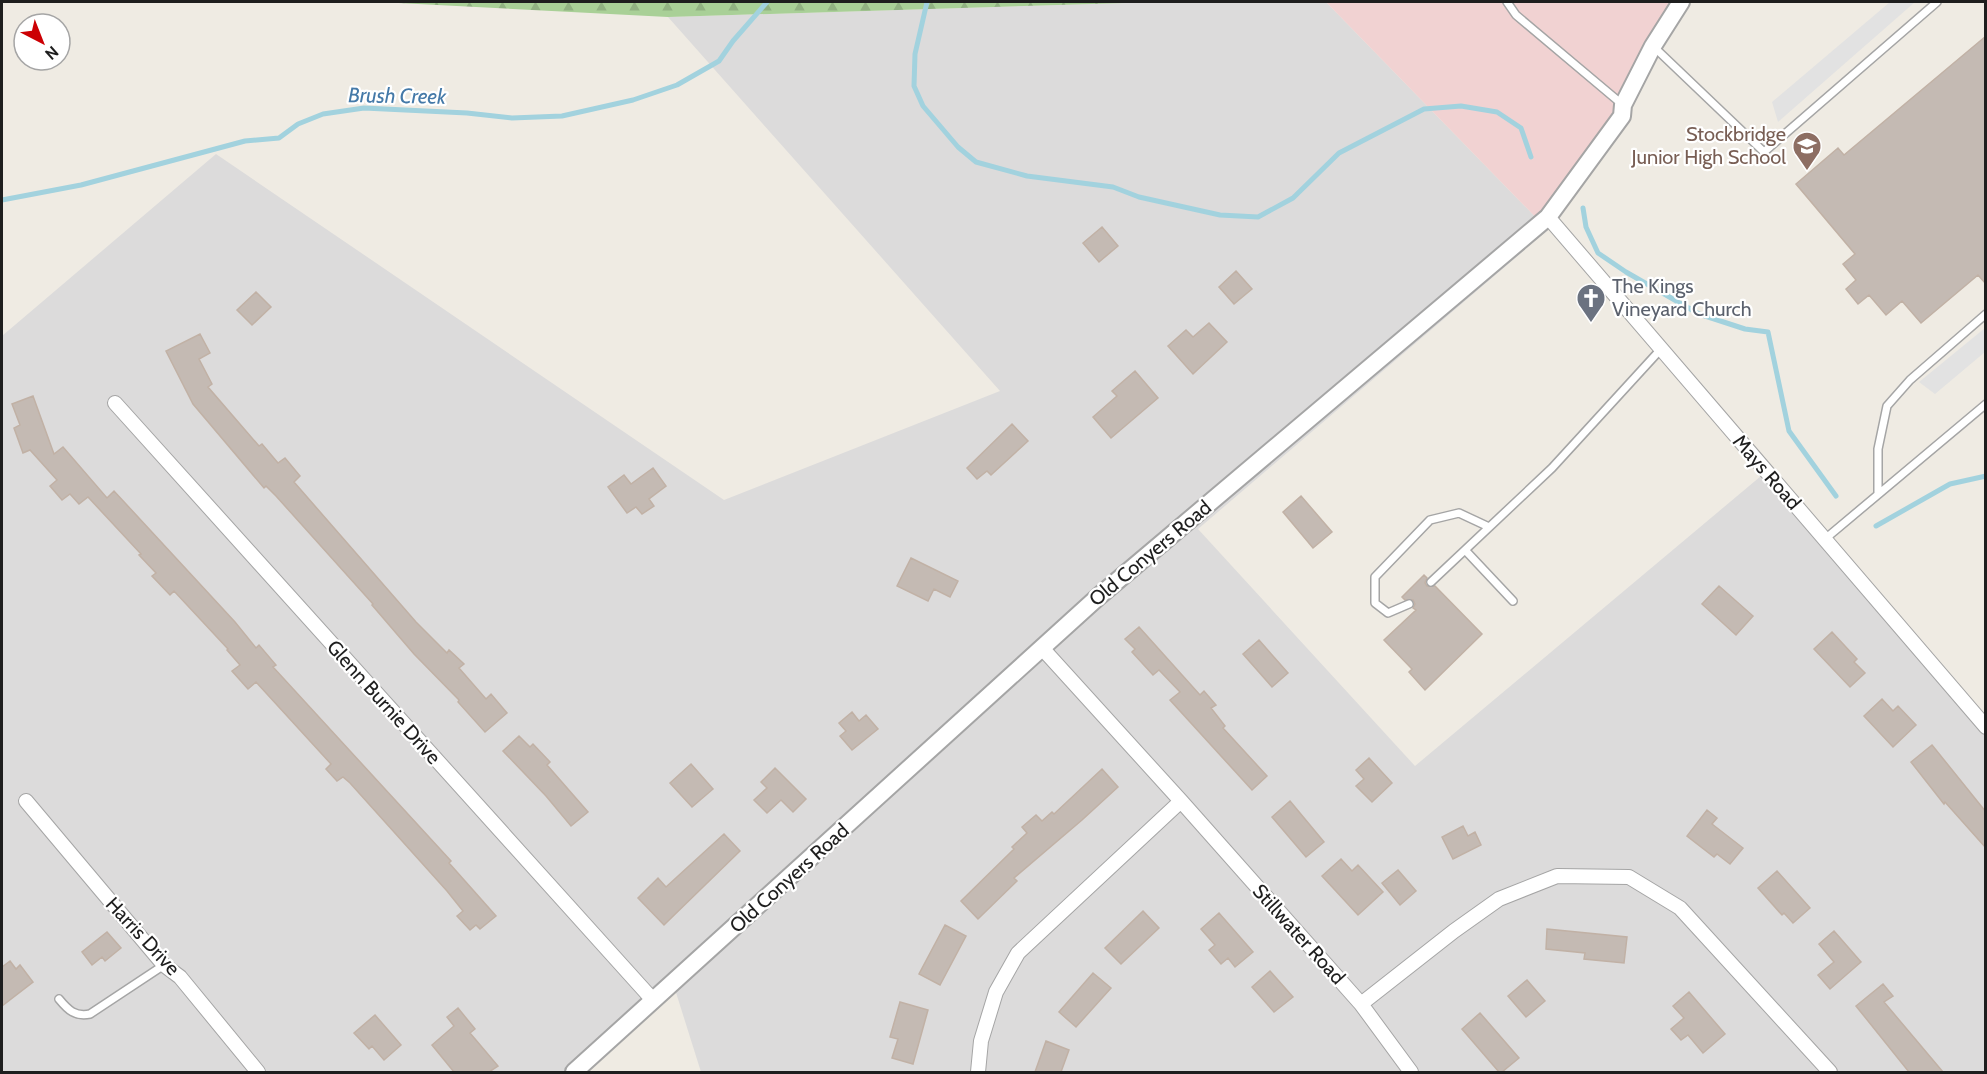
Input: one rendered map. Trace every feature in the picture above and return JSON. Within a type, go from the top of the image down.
[{"type":"street","name":"Old Conyers Road","points":[[574,1072],[1098,597],[1548,217],[1622,116],[1623,105],[1653,45],[1682,2]]},
{"type":"street","name":"Mays Road","points":[[1548,217],[1986,727]]},
{"type":"street","name":"Glenn Burnie Drive","points":[[115,403],[653,1000]]},
{"type":"street","name":"Stillwater Road","points":[[1042,648],[1361,1004],[1411,1072]]},
{"type":"street","name":"Harris Drive","points":[[26,801],[164,965],[180,976],[258,1072]]},
{"type":"street","points":[[978,1072],[981,1041],[996,992],[1018,953],[1181,801]]},
{"type":"street","points":[[1361,1004],[1454,930],[1500,898],[1557,876],[1629,877],[1680,908],[1830,1072]]},
{"type":"lane","points":[[1507,2],[1516,15],[1623,105]]},
{"type":"lane","points":[[1653,45],[1764,152],[1937,2]]},
{"type":"lane","points":[[1878,495],[1878,449],[1887,406],[1910,380],[1986,314]]},
{"type":"lane","points":[[1431,582],[1552,468],[1661,349]]},
{"type":"lane","points":[[1825,539],[1986,405]]},
{"type":"lane","points":[[1409,604],[1388,613],[1375,603],[1375,577],[1430,520],[1459,513],[1489,527]]},
{"type":"lane","points":[[1465,550],[1513,601]]},
{"type":"lane","points":[[59,999],[69,1011],[81,1016],[90,1014],[164,965]]},
{"type":"shaded area","points":[[1159,2],[1326,2],[1548,230],[1198,529],[1415,766],[1761,476],[1913,652],[1985,719],[1985,1072],[701,1072],[673,983],[576,1072],[2,1072],[2,336],[216,154],[724,500],[1000,391],[668,17]]},
{"type":"shaded area","points":[[1326,2],[1683,2],[1621,115],[1548,230]]},
{"type":"shaded area","points":[[1890,2],[1915,2],[1778,122],[1772,102]]},
{"type":"shaded area","points":[[1985,328],[1985,352],[1935,394],[1919,382]]},
{"type":"green space","points":[[379,2],[1159,2],[668,17]]},
{"type":"building","points":[[1986,36],[1986,284],[1978,275],[1921,323],[1902,301],[1886,315],[1869,295],[1858,304],[1846,289],[1856,280],[1843,264],[1855,254],[1796,184],[1838,148],[1844,155]]},
{"type":"building","points":[[1102,227],[1118,246],[1099,262],[1083,243]]},
{"type":"building","points":[[1236,271],[1252,289],[1234,304],[1219,287]]},
{"type":"building","points":[[256,292],[271,307],[252,325],[237,310]]},
{"type":"building","points":[[1209,323],[1227,342],[1193,374],[1168,346],[1186,330],[1193,337]]},
{"type":"building","points":[[200,334],[210,353],[199,359],[212,384],[208,387],[259,446],[262,444],[278,463],[285,458],[300,476],[294,482],[416,622],[447,653],[449,650],[464,664],[459,668],[486,699],[491,694],[507,713],[485,732],[276,496],[266,486],[264,488],[193,404],[166,351]]},
{"type":"building","points":[[1135,371],[1158,398],[1111,438],[1093,417],[1117,396],[1112,391]]},
{"type":"building","points":[[33,396],[54,454],[63,447],[107,498],[114,491],[235,622],[256,648],[259,645],[276,665],[273,667],[451,861],[449,863],[496,916],[480,929],[476,925],[470,930],[457,916],[463,911],[447,891],[350,783],[343,777],[337,781],[326,769],[331,764],[256,682],[248,689],[232,671],[240,665],[228,649],[174,591],[170,595],[152,576],[156,573],[139,555],[141,554],[88,497],[79,504],[70,494],[62,500],[50,486],[57,480],[30,450],[23,453],[14,428],[20,425],[12,404]]},
{"type":"building","points":[[1012,424],[1028,441],[991,475],[987,471],[977,479],[967,468]]},
{"type":"building","points":[[653,468],[666,486],[649,499],[654,506],[642,514],[636,507],[627,513],[608,487],[624,475],[631,484]]},
{"type":"building","points":[[1301,496],[1332,532],[1313,548],[1283,512]]},
{"type":"building","points":[[911,558],[958,581],[950,597],[934,589],[928,601],[897,586]]},
{"type":"building","points":[[1424,575],[1427,578],[1425,583],[1427,586],[1435,586],[1482,634],[1425,690],[1409,672],[1412,669],[1384,640],[1416,610],[1413,608],[1415,604],[1413,600],[1405,600],[1402,597]]},
{"type":"building","points":[[1719,586],[1753,616],[1736,635],[1702,604]]},
{"type":"building","points":[[1139,627],[1200,695],[1204,691],[1216,705],[1211,708],[1225,726],[1223,728],[1267,776],[1252,790],[1170,700],[1180,692],[1159,670],[1153,675],[1132,652],[1135,649],[1125,639]]},
{"type":"building","points":[[1832,632],[1857,659],[1854,662],[1865,673],[1850,687],[1814,649]]},
{"type":"building","points":[[1259,640],[1288,673],[1272,687],[1243,654]]},
{"type":"building","points":[[1882,699],[1893,711],[1898,706],[1916,725],[1893,747],[1864,716]]},
{"type":"building","points":[[852,712],[859,721],[866,715],[878,729],[852,750],[840,736],[846,731],[839,723]]},
{"type":"building","points":[[519,736],[530,747],[533,744],[550,762],[547,765],[588,812],[571,826],[503,751]]},
{"type":"building","points":[[1932,745],[1986,812],[1986,848],[1945,802],[1944,804],[1911,762]]},
{"type":"building","points":[[1369,758],[1392,783],[1372,802],[1356,786],[1364,779],[1356,770]]},
{"type":"building","points":[[691,764],[713,789],[692,807],[670,783]]},
{"type":"building","points":[[775,768],[806,799],[793,812],[781,800],[767,813],[754,800],[767,788],[761,782]]},
{"type":"building","points":[[1102,769],[1118,787],[1014,878],[1017,881],[978,919],[961,901],[1014,849],[1012,847],[1027,833],[1022,827],[1036,815],[1042,821],[1052,812],[1054,814]]},
{"type":"building","points":[[1290,801],[1324,842],[1306,857],[1272,817]]},
{"type":"building","points":[[1707,810],[1717,818],[1712,824],[1743,848],[1730,864],[1717,854],[1714,857],[1687,836]]},
{"type":"building","points":[[1463,826],[1468,836],[1475,832],[1481,845],[1453,859],[1442,837]]},
{"type":"building","points":[[724,834],[740,851],[664,925],[638,898],[658,878],[666,887]]},
{"type":"building","points":[[1341,859],[1352,871],[1358,865],[1383,892],[1358,915],[1322,876]]},
{"type":"building","points":[[1398,870],[1416,891],[1400,905],[1382,883]]},
{"type":"building","points":[[1777,871],[1810,908],[1793,923],[1784,913],[1782,915],[1758,888]]},
{"type":"building","points":[[1143,911],[1159,928],[1121,964],[1105,948]]},
{"type":"building","points":[[1219,913],[1253,952],[1235,967],[1228,958],[1221,964],[1209,950],[1215,945],[1201,929]]},
{"type":"building","points":[[945,925],[966,936],[940,985],[919,974]]},
{"type":"building","points":[[1547,929],[1627,937],[1624,963],[1584,959],[1585,953],[1546,949]]},
{"type":"building","points":[[1834,931],[1861,962],[1830,989],[1818,975],[1834,962],[1819,944]]},
{"type":"building","points":[[107,932],[121,948],[105,961],[102,957],[92,965],[82,952]]},
{"type":"building","points":[[10,961],[16,969],[20,965],[33,982],[2,1006],[2,967]]},
{"type":"building","points":[[1270,971],[1293,997],[1274,1012],[1252,987]]},
{"type":"building","points":[[1093,973],[1111,988],[1076,1027],[1059,1012]]},
{"type":"building","points":[[1527,980],[1545,1001],[1526,1017],[1508,996]]},
{"type":"building","points":[[1883,984],[1893,996],[1884,1002],[1943,1072],[1909,1072],[1856,1006]]},
{"type":"building","points":[[1689,992],[1725,1034],[1703,1053],[1688,1035],[1681,1040],[1671,1029],[1684,1018],[1673,1006]]},
{"type":"building","points":[[900,1002],[928,1010],[913,1064],[892,1058],[898,1039],[890,1037]]},
{"type":"building","points":[[458,1008],[475,1029],[470,1033],[498,1066],[489,1072],[454,1072],[432,1045],[454,1026],[447,1017]]},
{"type":"building","points":[[1480,1013],[1519,1058],[1502,1072],[1499,1072],[1462,1029]]},
{"type":"building","points":[[375,1015],[401,1045],[384,1060],[372,1046],[369,1049],[354,1033]]},
{"type":"building","points":[[1046,1041],[1069,1050],[1061,1072],[1035,1072]]},
{"type":"waterway","name":"Brush Creek","points":[[2,200],[81,185],[245,141],[279,138],[298,124],[323,114],[364,108],[467,113],[512,118],[562,116],[633,100],[677,85],[719,61],[767,2]]},
{"type":"waterway","points":[[927,2],[915,54],[914,86],[923,106],[958,147],[976,162],[1027,176],[1113,187],[1139,197],[1220,215],[1258,217],[1293,198],[1339,153],[1424,109],[1461,106],[1497,112],[1521,128],[1531,157]]},
{"type":"waterway","points":[[1583,208],[1586,227],[1598,253],[1626,272],[1699,314],[1745,329],[1768,332],[1789,431],[1836,496]]},
{"type":"waterway","points":[[1876,526],[1950,484],[1986,476]]},
{"type":"place","name":"Stockbridge Junior High School","points":[[1807,172]]},
{"type":"place","name":"The Kings Vineyard Church","points":[[1591,324]]}]
